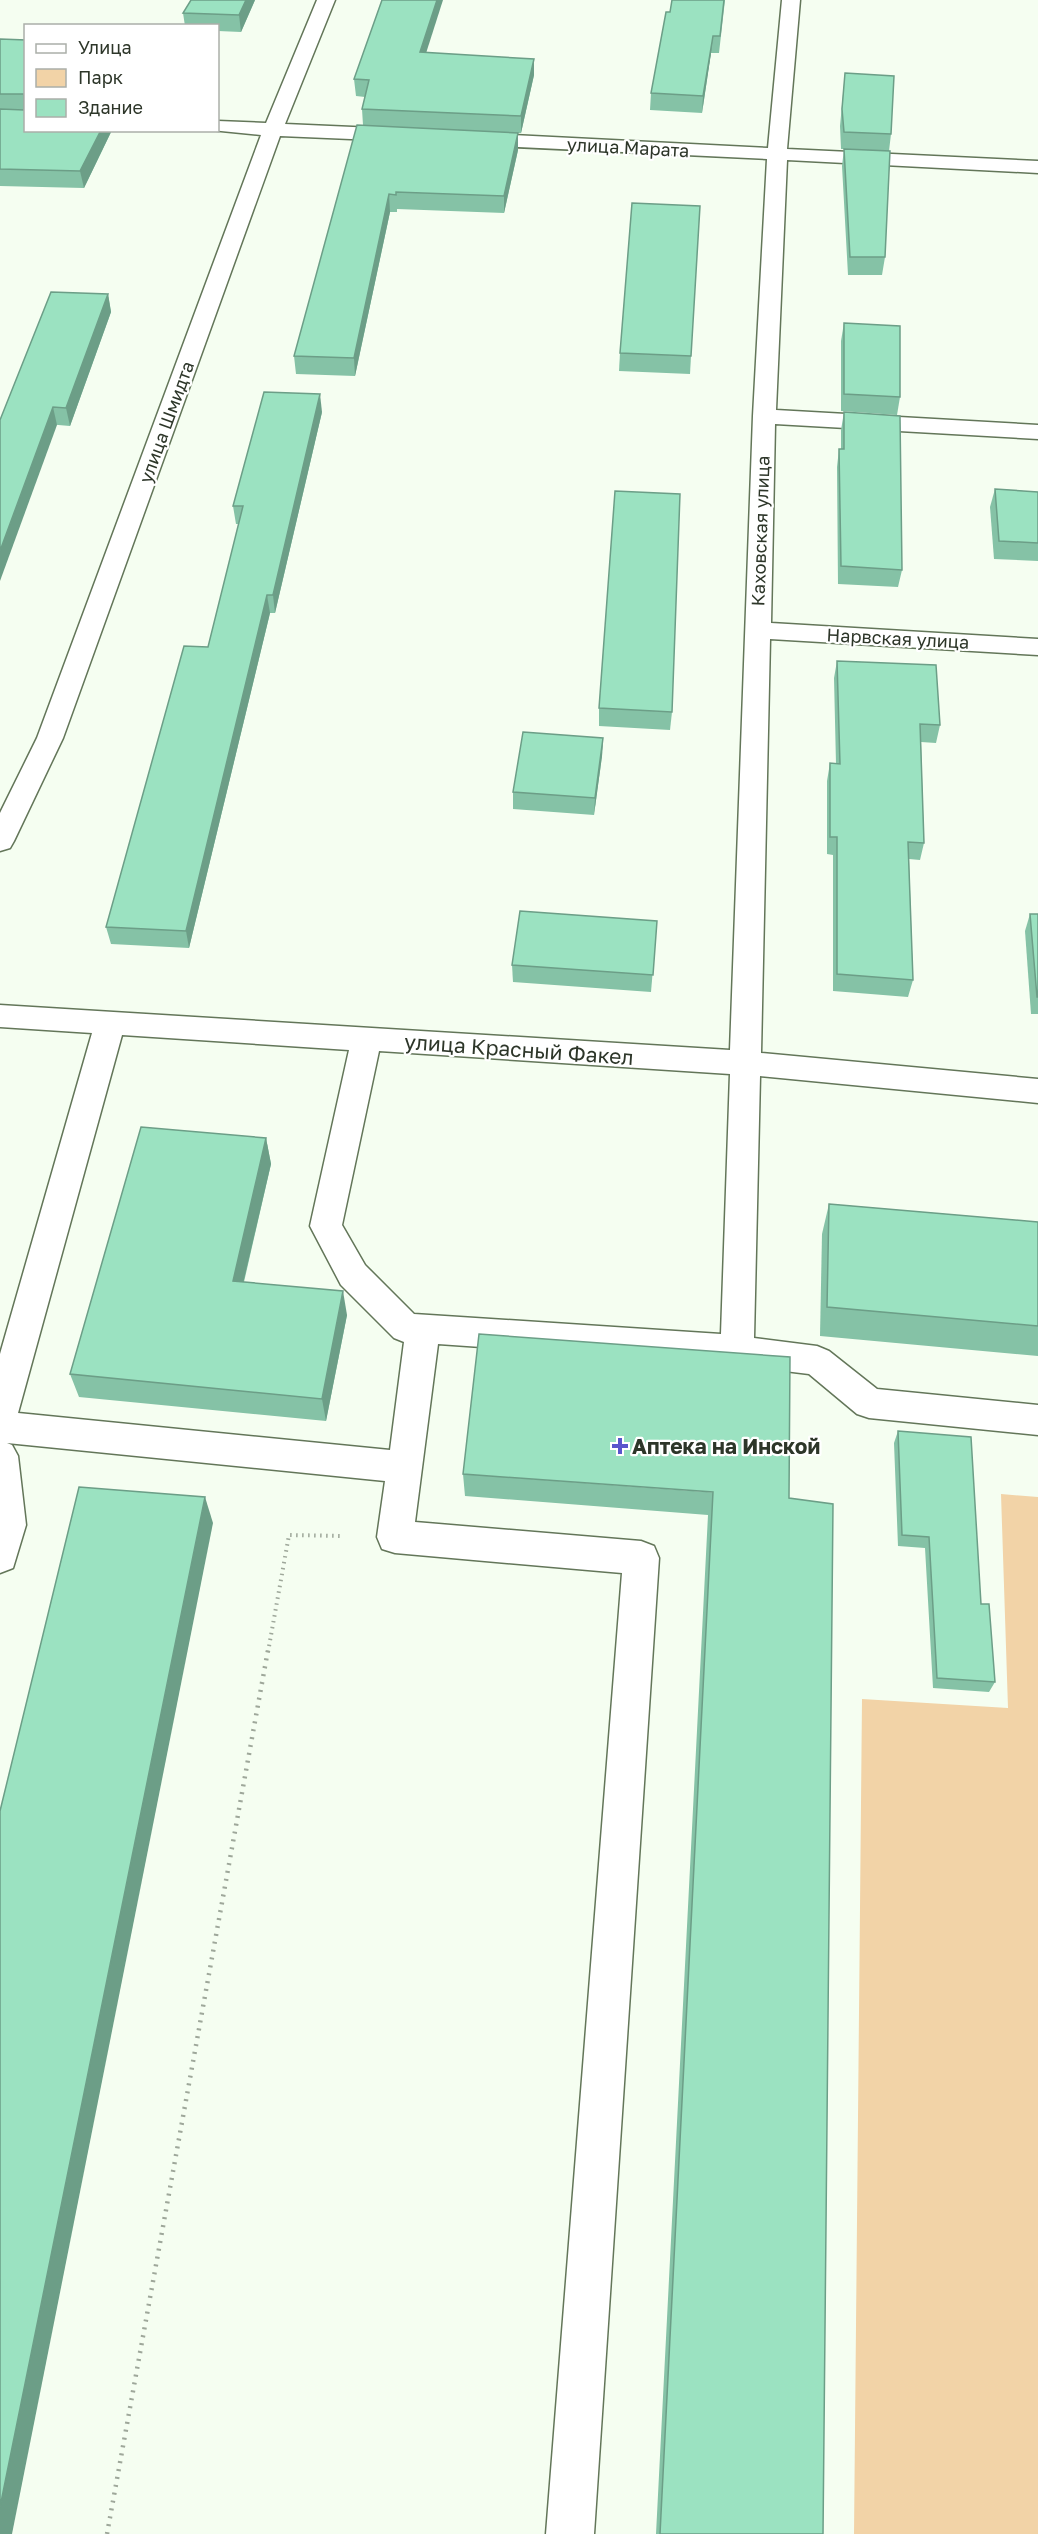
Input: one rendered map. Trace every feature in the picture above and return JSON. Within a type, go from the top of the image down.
[{"type":"street","name":"улица Шмидта","points":[[0,841],[50,738],[273,129],[326,0]]},
{"type":"street","name":"Каховская улица","points":[[737,1350],[764,416],[777,155],[791,0]]},
{"type":"street","points":[[219,127],[414,136]]},
{"type":"street","name":"улица Марата","points":[[460,138],[1038,167]]},
{"type":"street","points":[[764,416],[1038,432]]},
{"type":"street","name":"Нарвская улица","points":[[758,630],[1038,647]]},
{"type":"street","name":"улица Красный Факел","points":[[0,1016],[745,1063],[1038,1091]]},
{"type":"street","points":[[0,1414],[110,1023]]},
{"type":"street","points":[[366,1040],[326,1226],[353,1275],[406,1328],[737,1350],[817,1361],[869,1403],[1038,1420]]},
{"type":"street","points":[[423,1329],[395,1537],[641,1558],[570,2534]]},
{"type":"street","points":[[0,1427],[405,1467]]},
{"type":"street","points":[[0,1456],[8,1525],[0,1556]]},
{"type":"path","points":[[108,2534],[289,1535],[395,1537]]},
{"type":"green space","points":[[1001,1494],[1038,1497],[1038,2534],[854,2534],[862,1699],[1008,1708]]},
{"type":"building","points":[[191,0],[246,0],[239,15],[183,13]]},
{"type":"building","points":[[382,0],[437,0],[420,52],[534,59],[521,116],[362,109],[369,80],[354,79]]},
{"type":"building","points":[[672,0],[724,0],[720,36],[713,36],[703,96],[651,93],[666,12],[670,12]]},
{"type":"building","points":[[0,39],[24,40],[24,94],[0,94]]},
{"type":"building","points":[[845,73],[894,76],[891,134],[844,132],[842,109]]},
{"type":"building","points":[[0,109],[24,110],[24,132],[100,132],[80,171],[0,169]]},
{"type":"building","points":[[357,125],[518,133],[504,196],[396,192],[396,195],[389,194],[354,358],[294,356]]},
{"type":"building","points":[[844,149],[890,151],[885,257],[850,257]]},
{"type":"building","points":[[632,203],[700,206],[691,356],[620,353]]},
{"type":"building","points":[[51,292],[108,294],[66,408],[53,407],[0,551],[0,420]]},
{"type":"building","points":[[844,323],[900,326],[900,397],[844,394]]},
{"type":"building","points":[[264,392],[320,394],[273,595],[267,595],[186,931],[106,927],[184,646],[208,647],[243,506],[233,506]]},
{"type":"building","points":[[844,412],[900,416],[902,570],[841,566],[839,449],[844,449]]},
{"type":"building","points":[[995,489],[1038,492],[1038,543],[999,541]]},
{"type":"building","points":[[615,491],[680,494],[672,712],[599,708]]},
{"type":"building","points":[[837,661],[936,665],[940,725],[920,724],[924,843],[908,842],[913,980],[837,974],[837,837],[830,837],[830,763],[840,764]]},
{"type":"building","points":[[523,732],[603,738],[595,798],[513,792]]},
{"type":"building","points":[[520,911],[657,921],[653,975],[512,965]]},
{"type":"building","points":[[1030,914],[1038,914],[1038,997],[1037,997]]},
{"type":"building","points":[[141,1127],[266,1138],[233,1281],[343,1291],[322,1399],[70,1374]]},
{"type":"building","points":[[829,1204],[1038,1222],[1038,1326],[827,1307]]},
{"type":"building","points":[[479,1334],[790,1357],[789,1498],[833,1504],[823,2534],[660,2534],[713,1492],[463,1474]]},
{"type":"building","points":[[898,1431],[971,1437],[981,1604],[989,1604],[995,1682],[937,1678],[929,1537],[902,1535]]},
{"type":"building","points":[[79,1487],[205,1497],[0,2507],[0,1811]]},
{"type":"place","name":"Аптека на Инской","points":[[620,1446]]}]
